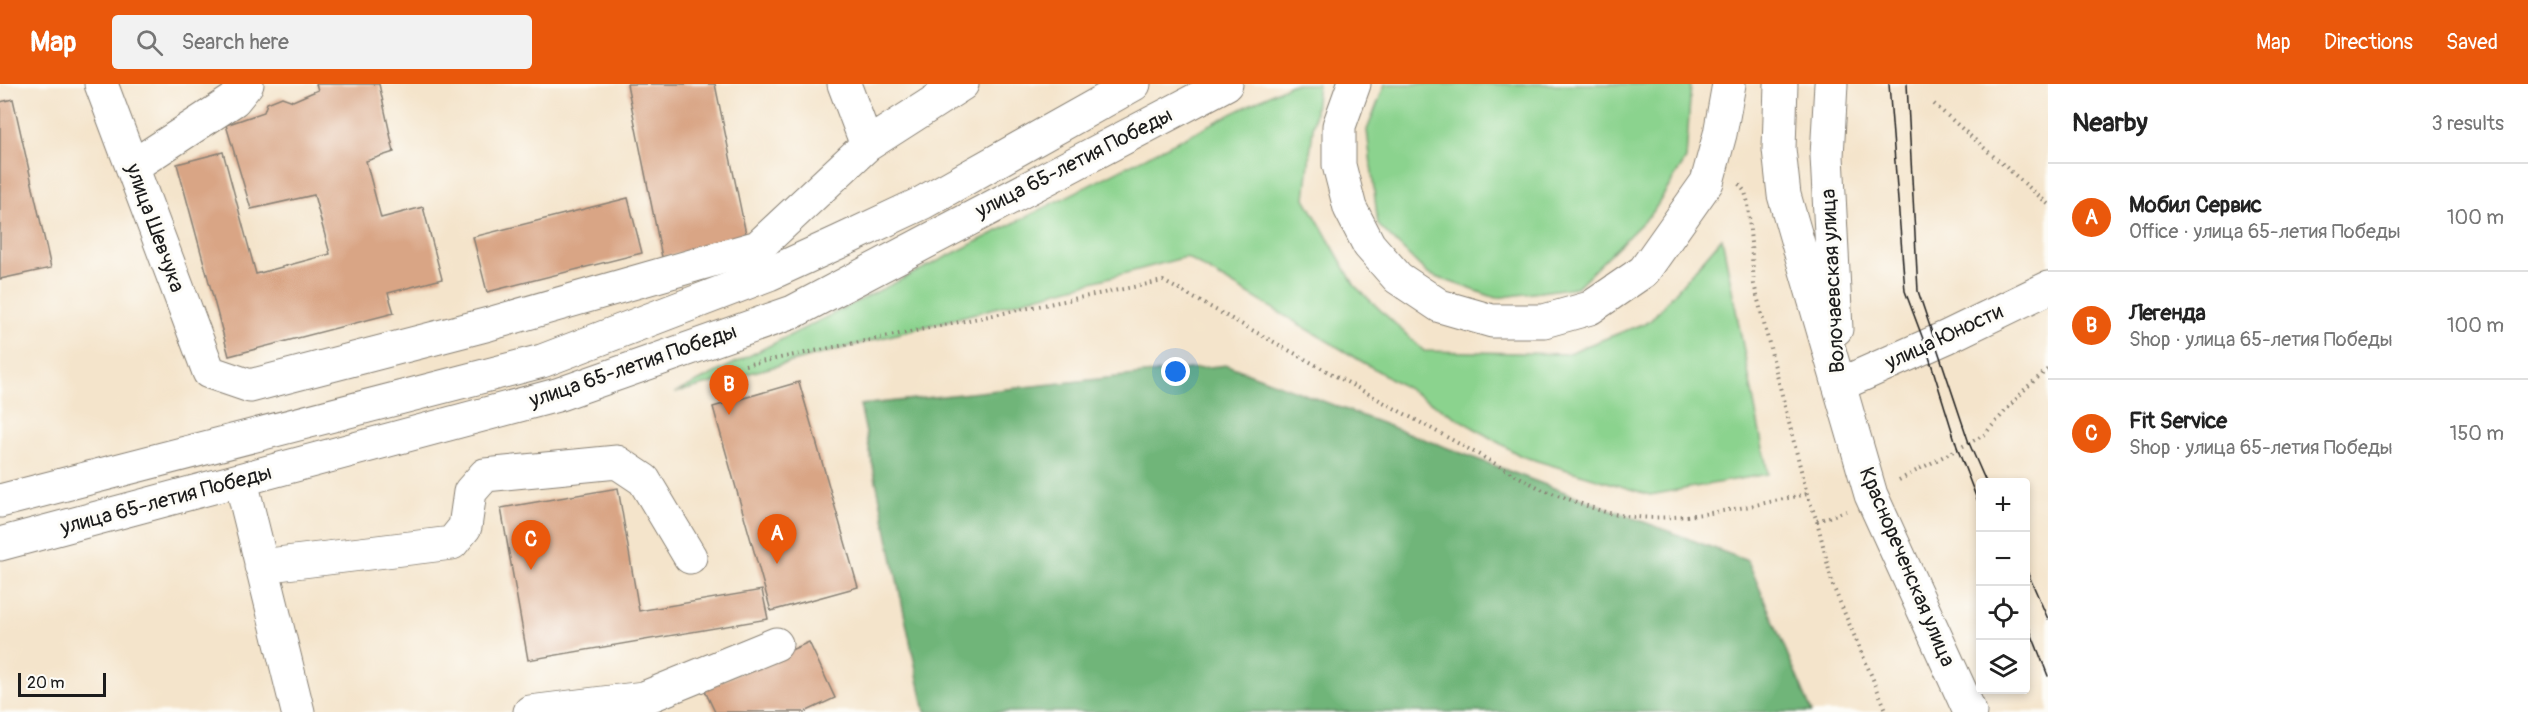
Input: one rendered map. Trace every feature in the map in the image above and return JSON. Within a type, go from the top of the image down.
[{"type":"main road","name":"улица Шевчука","points":[[101,84],[209,372],[250,386],[489,324],[758,247],[867,145]]},
{"type":"main road","points":[[133,166],[234,100],[247,84]]},
{"type":"main road","points":[[844,84],[867,145],[962,84]]},
{"type":"main road","name":"улица 65-летия Победы","points":[[0,501],[542,361],[768,274],[891,217],[1134,84]]},
{"type":"main road","name":"улица 65-летия Победы","points":[[0,544],[241,481],[557,394],[793,312],[1226,84]]},
{"type":"main road","points":[[1354,84],[1339,126],[1339,165],[1350,208],[1369,245],[1398,278],[1440,306],[1492,321],[1544,321],[1590,308],[1644,271],[1707,182],[1720,134],[1729,84]]},
{"type":"main road","points":[[1768,84],[1779,149]]},
{"type":"main road","name":"Волочаевская улица","points":[[1782,84],[1779,149],[1784,195],[1839,385]]},
{"type":"main road","name":"Волочаевская улица","points":[[1831,84],[1827,156],[1839,385]]},
{"type":"main road","name":"улица Юности","points":[[1839,385],[1947,337],[2048,288]]},
{"type":"main road","name":"Краснореченская улица","points":[[1839,385],[1871,495],[1970,712]]},
{"type":"main road","points":[[261,566],[452,543],[465,527],[470,492],[485,475],[617,462],[644,480],[690,557]]},
{"type":"main road","points":[[241,481],[298,712]]},
{"type":"main road","points":[[530,712],[644,698],[776,644]]},
{"type":"path","points":[[1934,104],[2048,204]]},
{"type":"path","points":[[735,367],[1163,281],[1544,490],[1611,513],[1660,516],[1716,512],[1807,494]]},
{"type":"path","points":[[1817,521],[1838,602],[1887,712]]},
{"type":"green space","points":[[1291,84],[1318,84],[1305,198],[1355,286],[1424,351],[1566,354],[1650,321],[1722,238],[1768,474],[1650,495],[1521,456],[1186,257],[675,393]]},
{"type":"green space","points":[[1385,84],[1691,84],[1686,159],[1653,212],[1577,287],[1496,298],[1428,274],[1378,225],[1367,130]]},
{"type":"green space","points":[[1227,365],[1748,561],[1812,712],[925,712],[860,405]]},
{"type":"building","points":[[316,84],[379,84],[394,152],[366,161],[381,218],[423,207],[442,279],[388,293],[394,313],[229,356],[177,164],[223,152],[256,274],[330,254],[314,195],[251,209],[226,125],[264,112],[267,103],[282,97],[293,101],[318,90]]},
{"type":"building","points":[[627,84],[715,84],[747,239],[662,257]]},
{"type":"building","points":[[13,99],[51,268],[0,279],[0,102]]},
{"type":"building","points":[[628,198],[642,253],[487,292],[473,237]]},
{"type":"building","points":[[799,382],[858,587],[771,611],[713,407]]},
{"type":"building","points":[[618,488],[639,611],[762,590],[768,619],[528,660],[501,508]]},
{"type":"building","points":[[809,642],[835,698],[805,712],[715,712],[704,689]]},
{"type":"tram line","points":[[1889,84],[1905,291],[1976,497]]},
{"type":"tram line","points":[[1907,84],[1918,291],[1969,443],[1984,478]]},
{"type":"tram line","points":[[2030,578],[2048,619]]},
{"type":"tram line","points":[[2030,630],[2048,676]]},
{"type":"place","name":"Легенда","points":[[729,415]]},
{"type":"place","name":"Мобил Сервис","points":[[777,564]]},
{"type":"place","name":"Fit Service","points":[[531,570]]}]
